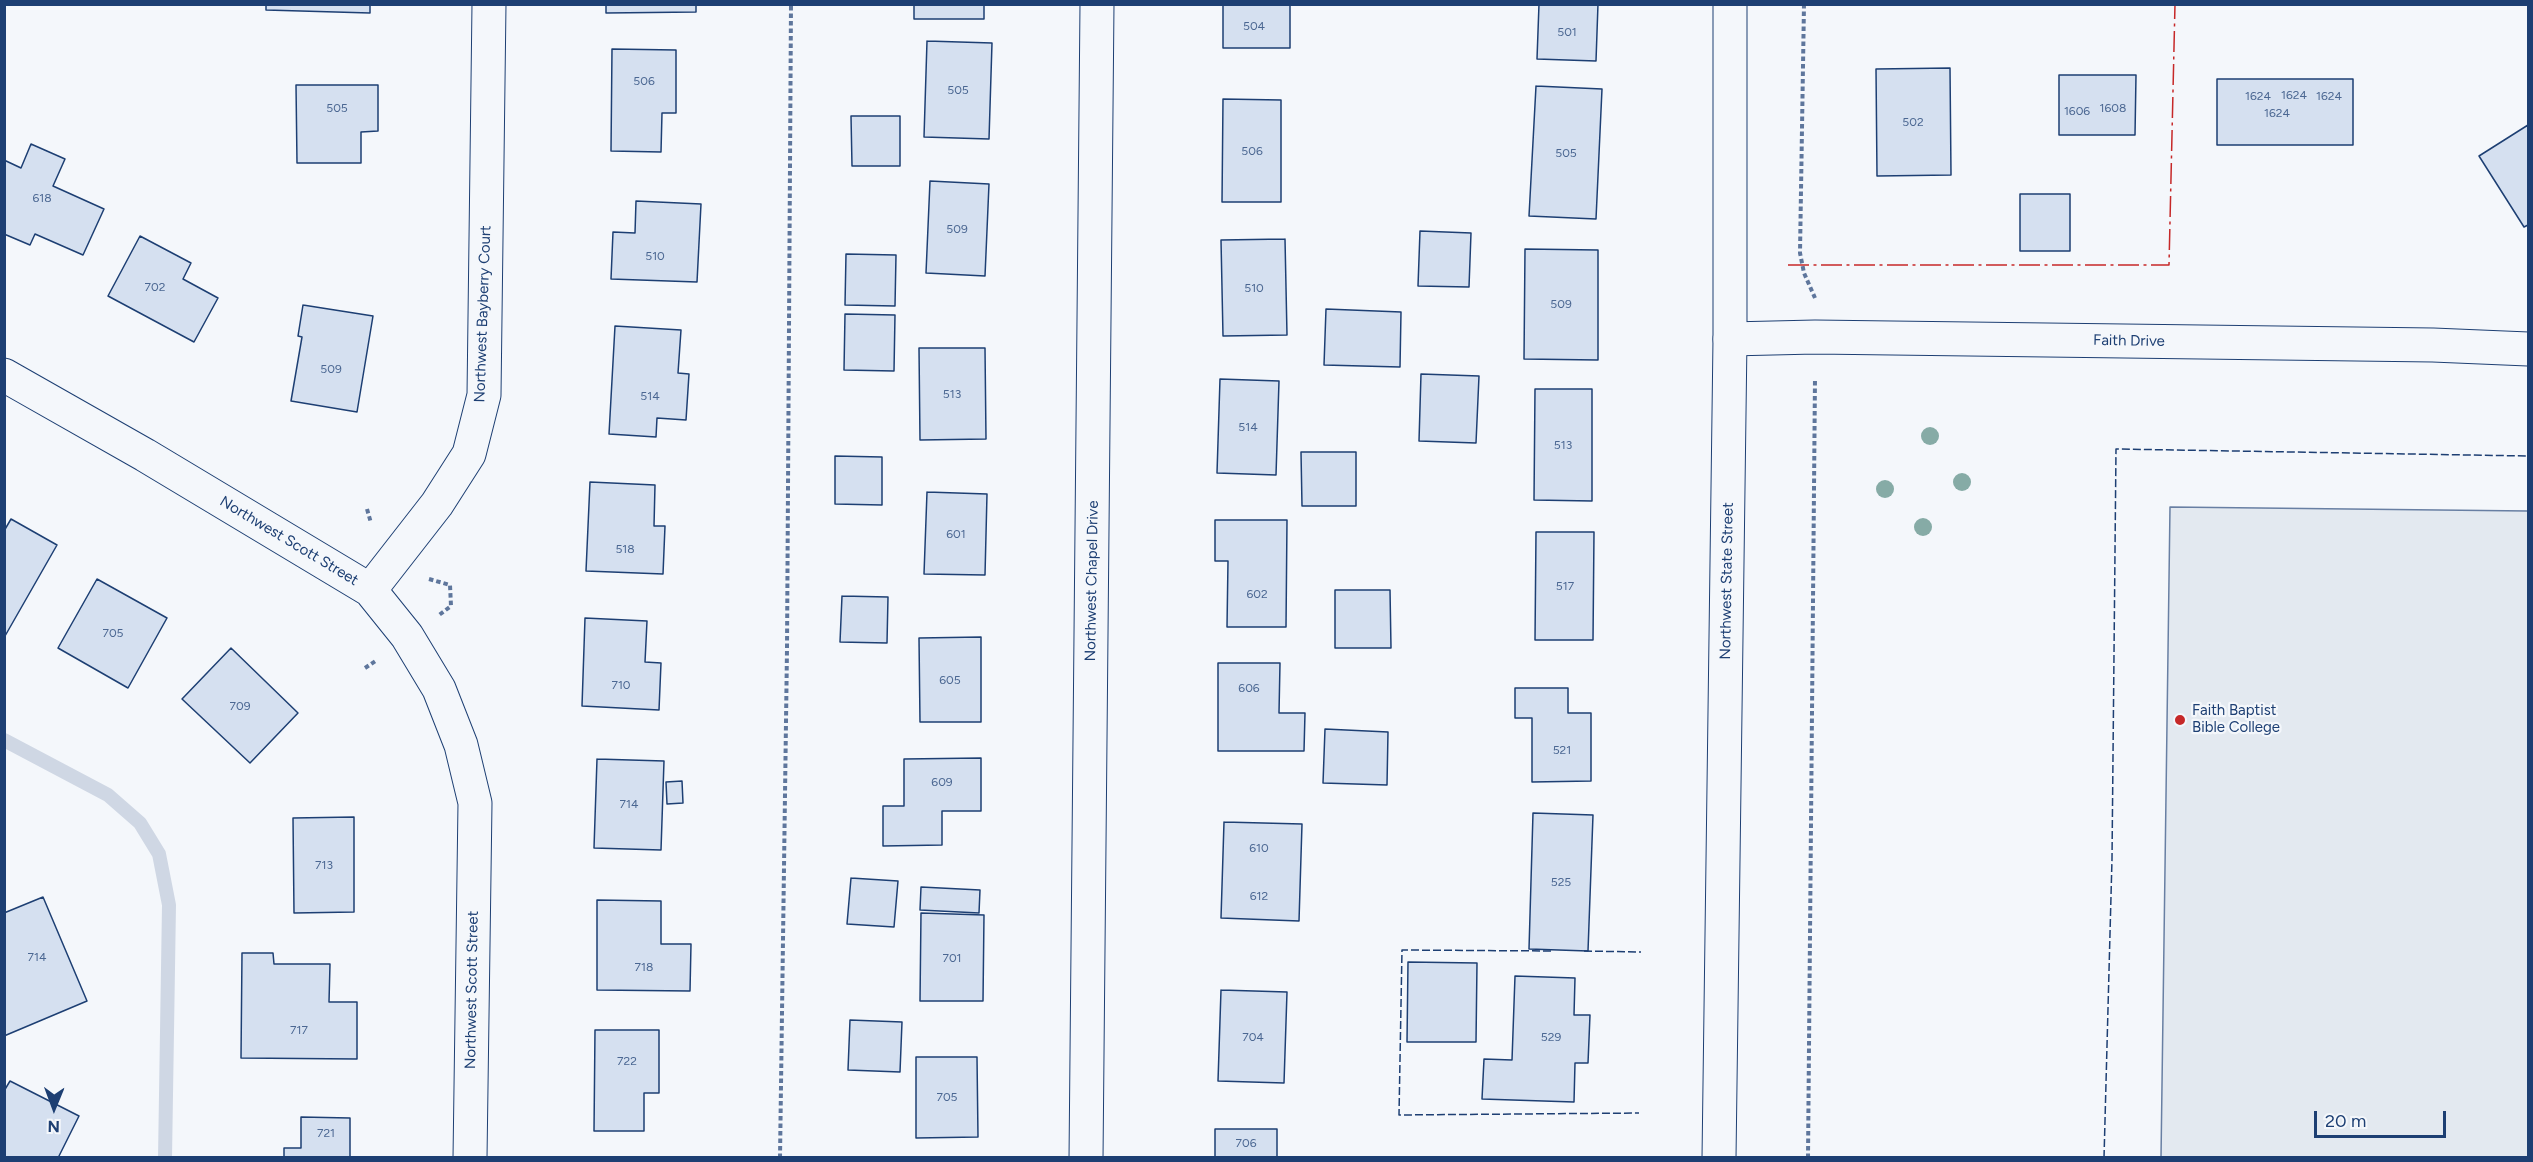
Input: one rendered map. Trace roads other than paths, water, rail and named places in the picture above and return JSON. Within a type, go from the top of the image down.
[{"type":"street","name":"Northwest Bayberry Court","points":[[370,590],[437,504],[469,454],[484,395],[489,4]]},
{"type":"street","name":"Northwest Chapel Drive","points":[[1086,1158],[1097,4]]},
{"type":"street","name":"Northwest State Street","points":[[1719,1158],[1730,339],[1730,4]]},
{"type":"street","name":"Faith Drive","points":[[1730,339],[1815,337],[2433,345],[2529,349]]},
{"type":"street","name":"Northwest Scott Street","points":[[4,375],[145,455],[370,590],[407,636],[439,689],[461,745],[475,803],[470,1158]]},
{"type":"waterway","points":[[4,740],[108,795],[140,823],[159,854],[169,905],[165,1158]]},
{"type":"place","name":"Faith Baptist Bible College","points":[[2180,720]]}]
